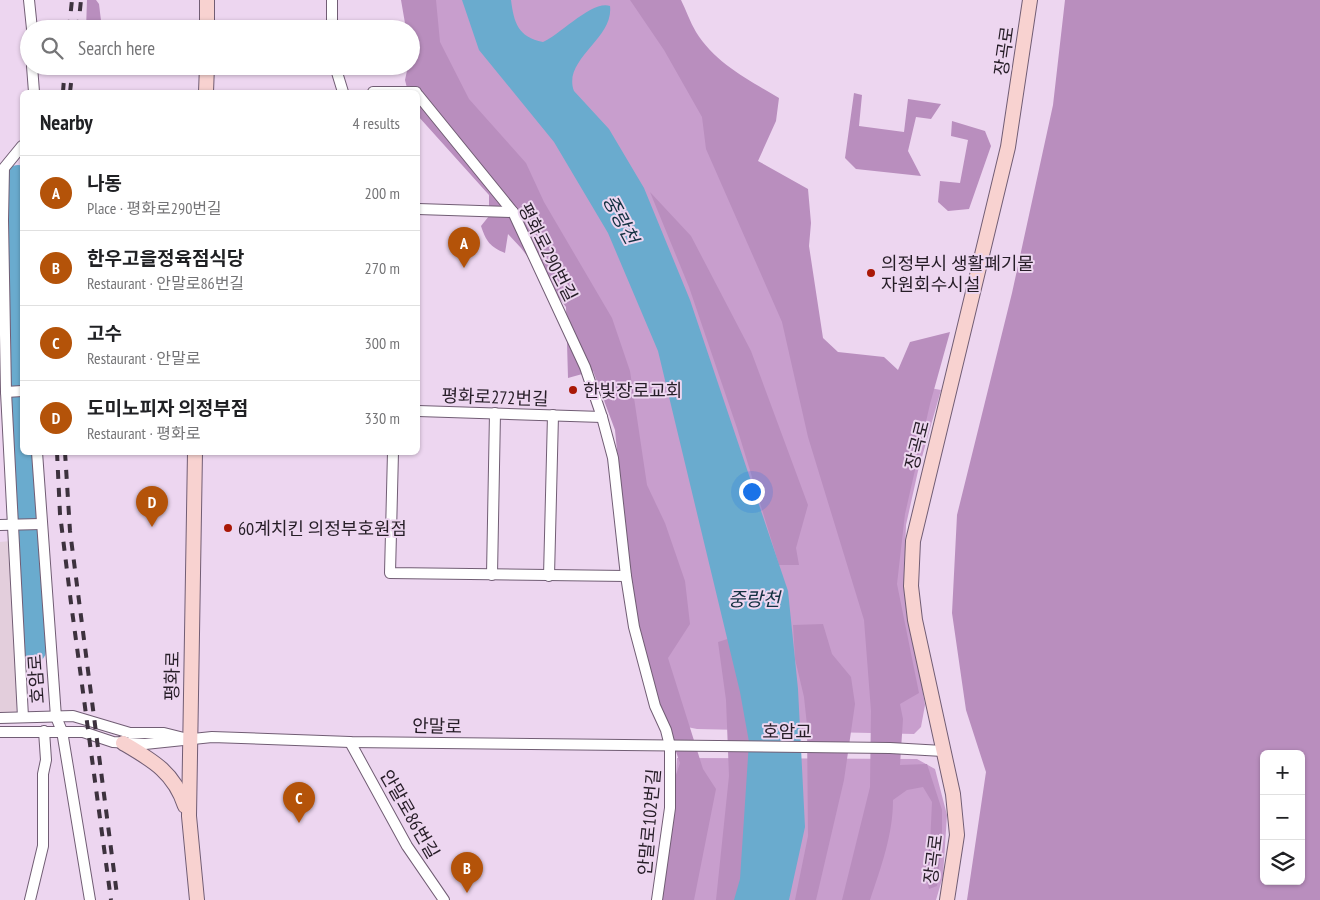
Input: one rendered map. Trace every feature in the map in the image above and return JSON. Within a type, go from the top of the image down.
[{"type":"street","points":[[29,0],[31,20]]},
{"type":"street","points":[[207,0],[207,20]]},
{"type":"street","points":[[332,0],[332,20]]},
{"type":"street","name":"장곡로","points":[[947,900],[957,835],[953,794],[915,620],[911,586],[913,541],[1008,147],[1030,0]]},
{"type":"street","points":[[33,75],[34,90]]},
{"type":"street","points":[[206,90],[207,75]]},
{"type":"street","points":[[337,75],[342,90]]},
{"type":"street","name":"평화로290번길","points":[[420,98],[513,212],[585,367],[602,417],[613,458],[626,576]]},
{"type":"street","points":[[20,148],[4,168],[3,220],[6,392],[23,717]]},
{"type":"street","points":[[420,209],[513,212]]},
{"type":"street","points":[[6,392],[20,391]]},
{"type":"street","name":"평화로272번길","points":[[420,411],[602,417]]},
{"type":"street","points":[[492,576],[495,413]]},
{"type":"street","points":[[550,576],[552,415]]},
{"type":"street","name":"호암로","points":[[37,455],[56,717],[62,731],[90,900]]},
{"type":"street","name":"평화로","points":[[195,455],[188,816],[196,900]]},
{"type":"street","points":[[394,455],[390,573],[492,576],[626,576]]},
{"type":"street","points":[[0,525],[41,524]]},
{"type":"street","name":"안말로102번길","points":[[626,576],[638,648],[654,706],[666,730],[670,746],[670,808],[657,900]]},
{"type":"street","name":"안말로","points":[[0,718],[84,718],[130,732],[164,733],[190,740]]},
{"type":"street","points":[[30,900],[43,846],[43,774],[46,760],[44,731]]},
{"type":"street","name":"안말로","points":[[0,732],[83,732],[123,743],[164,744],[212,737],[350,742],[684,746]]},
{"type":"street","name":"안말로86번길","points":[[350,742],[407,846],[444,900]]},
{"type":"street","points":[[123,743],[173,778],[180,789],[188,816]]},
{"type":"street","name":"호암교","points":[[684,746],[890,748],[943,751]]},
{"type":"shaded area","points":[[87,0],[96,0],[99,4],[101,20],[86,20]]},
{"type":"shaded area","points":[[401,0],[436,0],[440,42],[469,99],[526,163],[544,202],[612,318],[630,371],[647,485],[665,523],[685,581],[690,624],[668,658],[703,769],[716,789],[694,900],[654,900],[665,808],[680,763],[662,712],[631,593],[615,430],[593,371],[568,378],[566,307],[508,234],[505,253],[489,243],[481,226],[489,216],[489,195],[420,118],[420,90],[408,90],[405,80],[406,75],[420,75],[420,20],[404,20]]},
{"type":"shaded area","points":[[411,0],[639,0],[727,154],[821,368],[941,390],[918,471],[906,525],[904,579],[925,705],[921,727],[914,734],[697,729],[687,727],[660,702],[638,626],[617,429],[582,338]]},
{"type":"shaded area","points":[[630,0],[681,0],[696,32],[713,53],[733,70],[779,98],[776,121],[758,161],[808,189],[811,223],[809,246],[823,338],[838,352],[884,357],[898,370],[910,342],[950,332],[930,404],[905,514],[897,584],[919,693],[900,704],[903,719],[900,765],[927,764],[942,810],[942,839],[937,886],[929,889],[924,869],[930,845],[932,802],[923,787],[907,790],[893,800],[889,838],[870,900],[842,900],[870,787],[871,711],[864,620],[808,437],[782,322],[706,149],[702,117],[664,50]]},
{"type":"shaded area","points":[[1065,0],[1320,0],[1320,900],[967,900],[986,772],[966,710],[952,613],[957,515],[1012,293],[1053,105]]},
{"type":"shaded area","points":[[854,93],[862,95],[859,126],[904,132],[908,99],[941,104],[931,119],[916,117],[908,151],[921,176],[856,169],[845,158]]},
{"type":"shaded area","points":[[952,121],[985,131],[991,146],[969,209],[948,211],[938,202],[940,181],[960,183],[968,140],[951,136]]},
{"type":"shaded area","points":[[650,192],[691,236],[751,351],[808,505],[796,548],[799,565],[779,565],[737,428],[689,287]]},
{"type":"shaded area","points":[[10,541],[17,717],[0,717],[0,542]]},
{"type":"shaded area","points":[[823,624],[832,654],[851,677],[855,704],[844,780],[816,900],[795,900],[808,836],[807,725],[804,697],[795,659],[793,625]]},
{"type":"shaded area","points":[[740,635],[753,658],[746,900],[716,900],[729,776],[726,700],[718,642]]},
{"type":"shaded area","points":[[677,758],[917,759],[935,769],[947,815],[943,876],[936,900],[660,900],[674,808]]},
{"type":"water","name":"중랑천","points":[[462,0],[511,0],[514,16],[519,28],[528,37],[543,42],[594,8],[610,6],[609,18],[604,29],[575,69],[572,80],[574,91],[609,129],[644,188],[690,300],[788,591],[798,689],[805,827],[789,900],[734,900],[740,879],[749,742],[740,692],[658,351],[608,233],[554,142],[479,50]]},
{"type":"waterway","points":[[18,176],[18,368],[20,412]]},
{"type":"waterway","points":[[22,455],[35,651]]},
{"type":"railway","points":[[70,20],[72,0]]},
{"type":"railway","points":[[79,20],[81,0]]},
{"type":"railway","points":[[63,90],[64,75]]},
{"type":"railway","points":[[70,90],[72,75]]},
{"type":"railway","points":[[57,455],[60,514],[111,900]]},
{"type":"railway","points":[[65,455],[70,531],[117,895]]},
{"type":"place","name":"나동","points":[[464,268]]},
{"type":"place","name":"의정부시 생활폐기물 자원회수시설","points":[[871,273]]},
{"type":"place","name":"한빛장로교회","points":[[573,390]]},
{"type":"place","name":"도미노피자 의정부점","points":[[152,527]]},
{"type":"place","name":"60계치킨 의정부호원점","points":[[228,528]]},
{"type":"place","name":"고수","points":[[299,823]]},
{"type":"place","name":"한우고을정육점식당","points":[[467,893]]}]
